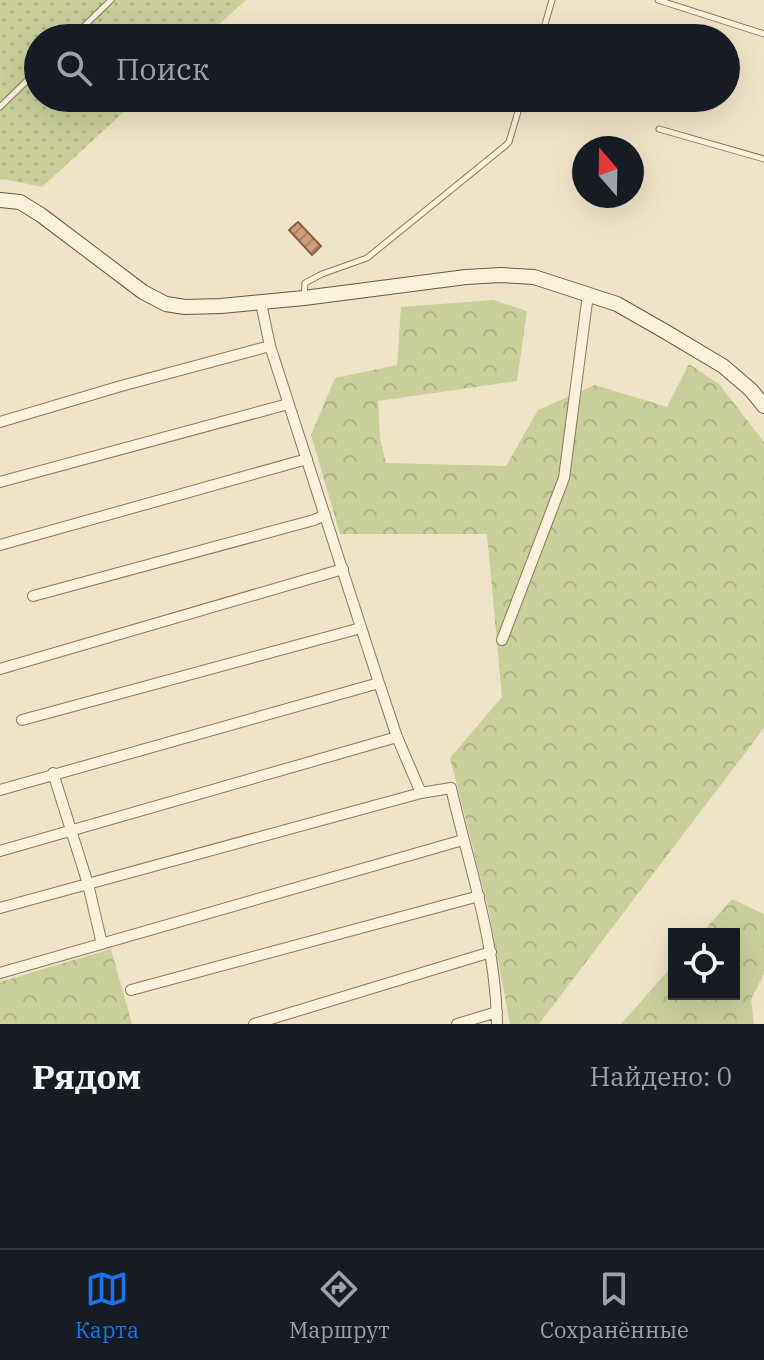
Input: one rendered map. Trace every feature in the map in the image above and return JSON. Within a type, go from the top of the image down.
[{"type":"main road","points":[[0,200],[20,202],[41,215],[143,292],[166,304],[199,308],[466,277],[534,277],[617,304],[723,366],[764,406]]},
{"type":"street","points":[[502,640],[564,478],[588,294]]},
{"type":"street","points":[[261,303],[270,346],[361,628],[397,737],[421,793]]},
{"type":"street","points":[[0,422],[270,346]]},
{"type":"street","points":[[0,482],[288,404]]},
{"type":"street","points":[[0,545],[307,459]]},
{"type":"street","points":[[33,596],[325,515]]},
{"type":"street","points":[[0,669],[343,569]]},
{"type":"street","points":[[22,720],[361,628]]},
{"type":"street","points":[[0,790],[379,683]]},
{"type":"street","points":[[0,851],[397,737]]},
{"type":"street","points":[[53,773],[88,884],[102,944]]},
{"type":"street","points":[[0,908],[421,793],[451,788],[491,952],[497,1024]]},
{"type":"street","points":[[0,973],[463,840]]},
{"type":"street","points":[[131,990],[479,896]]},
{"type":"street","points":[[254,1024],[491,952]]},
{"type":"street","points":[[457,1024],[497,1012]]},
{"type":"lane","points":[[86,24],[111,0]]},
{"type":"lane","points":[[545,24],[552,0]]},
{"type":"lane","points":[[658,0],[733,24]]},
{"type":"lane","points":[[740,26],[764,34]]},
{"type":"lane","points":[[0,107],[24,84]]},
{"type":"lane","points":[[304,298],[305,283],[367,258],[505,146],[518,112]]},
{"type":"lane","points":[[659,129],[764,159]]},
{"type":"green space","points":[[0,0],[246,0],[219,24],[24,24],[24,112],[124,112],[42,187],[0,180]]},
{"type":"green space","points":[[493,300],[527,311],[517,381],[378,401],[380,438],[386,463],[506,466],[538,410],[595,385],[667,407],[689,364],[719,384],[764,442],[764,728],[539,1024],[510,1024],[488,907],[450,758],[502,697],[487,534],[340,534],[311,435],[335,378],[397,365],[401,307]]},
{"type":"green space","points":[[732,899],[764,914],[764,974],[751,999],[754,1024],[621,1024],[668,971],[668,1000],[740,1000],[740,928],[706,928]]},
{"type":"green space","points":[[111,949],[132,1024],[0,1024],[0,982]]},
{"type":"building","points":[[298,222],[321,246],[312,255],[289,230]]}]
